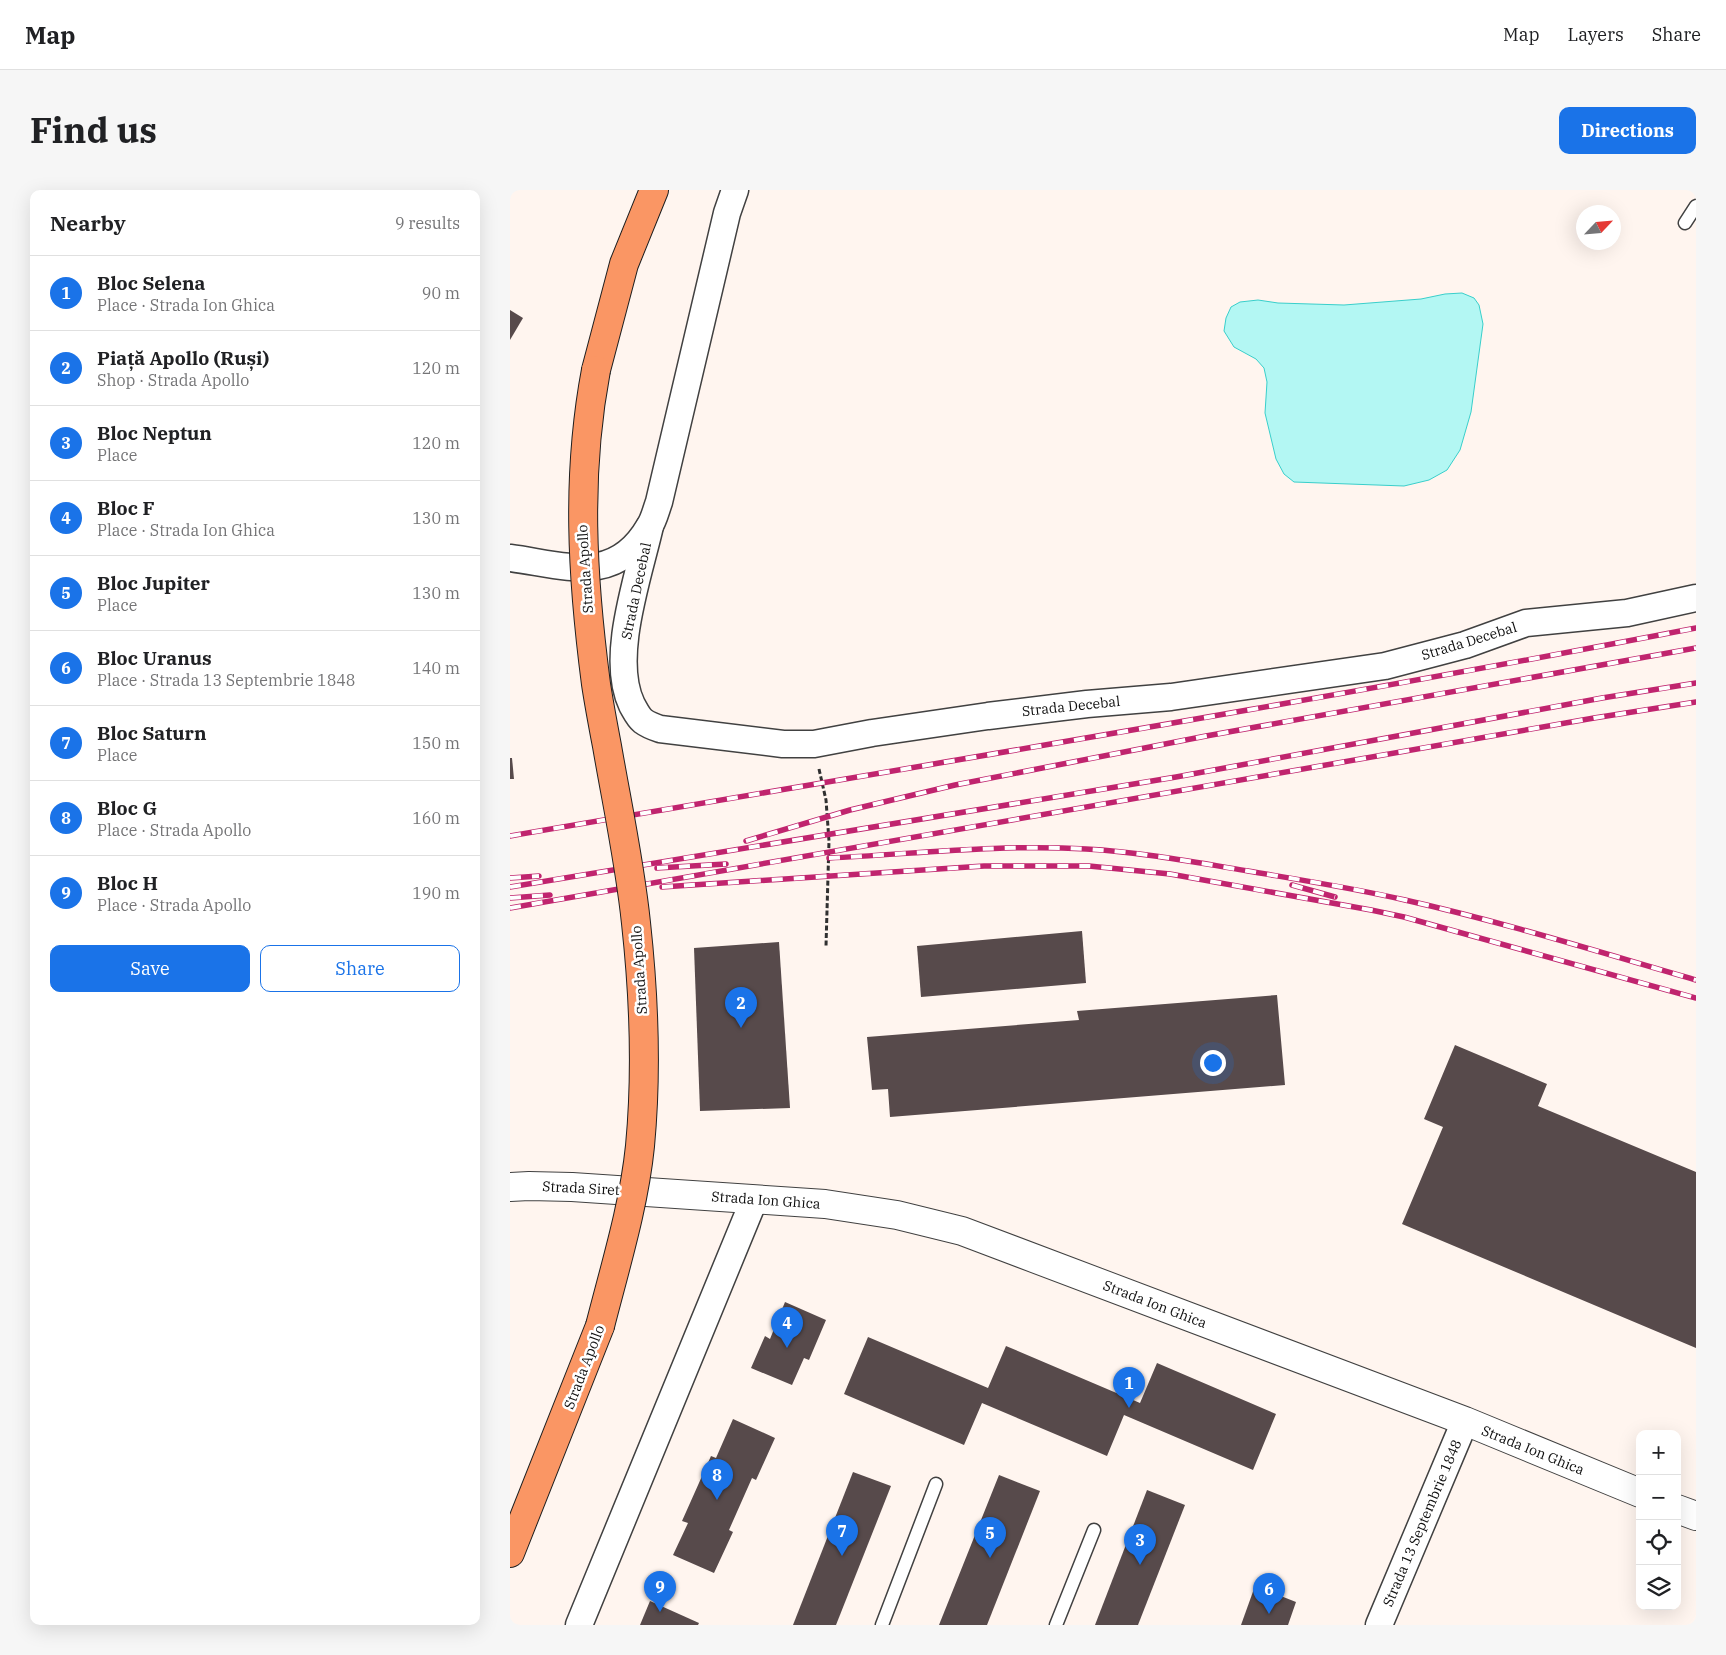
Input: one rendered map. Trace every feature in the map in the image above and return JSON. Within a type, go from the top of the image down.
[{"type":"main road","name":"Strada Apollo","points":[[510,1553],[600,1326],[630,1204],[640,1148],[643,1059],[641,983],[636,921],[596,685],[584,562],[583,478],[587,425],[596,370],[624,264],[654,190]]},
{"type":"street","name":"Strada Decebal","points":[[735,190],[727,213],[659,502],[650,526],[631,603],[624,655],[627,694],[642,720],[660,729],[783,744],[814,744],[872,732],[988,716],[1087,704],[1171,697],[1376,667],[1466,645],[1526,623],[1627,613],[1696,598]]},
{"type":"street","name":"Strada Decebal","points":[[510,558],[569,568],[588,568],[614,562],[628,554],[650,526]]},
{"type":"street","name":"Strada Siret","points":[[510,1187],[538,1186],[651,1192]]},
{"type":"street","name":"Strada Ion Ghica","points":[[651,1192],[825,1204],[897,1214],[962,1232],[1465,1421],[1636,1491]]},
{"type":"street","points":[[579,1625],[754,1200]]},
{"type":"street","name":"Strada 13 Septembrie 1848","points":[[1379,1625],[1465,1421]]},
{"type":"street","points":[[1681,1510],[1696,1516]]},
{"type":"lane","points":[[1685,222],[1696,206]]},
{"type":"lane","points":[[882,1625],[936,1484]]},
{"type":"lane","points":[[1056,1625],[1094,1530]]},
{"type":"path","points":[[814,744],[826,800],[829,867],[826,946]]},
{"type":"water","points":[[1462,293],[1474,298],[1479,305],[1483,324],[1471,412],[1460,450],[1447,470],[1429,480],[1404,486],[1294,482],[1284,474],[1276,459],[1265,413],[1267,382],[1264,368],[1256,359],[1234,347],[1224,331],[1226,318],[1231,307],[1240,302],[1258,300],[1278,303],[1344,305],[1421,299]]},
{"type":"building","points":[[510,310],[523,318],[510,340]]},
{"type":"building","points":[[510,758],[512,758],[514,779],[510,779]]},
{"type":"building","points":[[1082,931],[1086,983],[921,997],[917,946]]},
{"type":"building","points":[[779,942],[790,1108],[700,1111],[694,948]]},
{"type":"building","points":[[1277,995],[1285,1085],[890,1117],[888,1089],[872,1090],[867,1037],[1079,1020],[1077,1011]]},
{"type":"building","points":[[1455,1045],[1547,1084],[1538,1106],[1696,1172],[1696,1348],[1402,1224],[1443,1127],[1424,1119]]},
{"type":"building","points":[[785,1302],[826,1320],[809,1360],[804,1358],[792,1385],[751,1368],[765,1336],[770,1339]]},
{"type":"building","points":[[868,1337],[988,1388],[1006,1346],[1140,1403],[1157,1363],[1276,1414],[1253,1470],[1124,1415],[1107,1456],[982,1403],[964,1445],[844,1394]]},
{"type":"building","points":[[733,1419],[775,1438],[756,1480],[752,1478],[729,1530],[733,1532],[714,1573],[673,1555],[688,1523],[682,1521],[711,1456],[716,1458]]},
{"type":"building","points":[[853,1472],[891,1486],[836,1625],[793,1625]]},
{"type":"building","points":[[999,1475],[1040,1491],[987,1625],[939,1625]]},
{"type":"building","points":[[1147,1490],[1185,1505],[1138,1625],[1095,1625]]},
{"type":"building","points":[[1255,1586],[1296,1602],[1288,1625],[1241,1625]]},
{"type":"building","points":[[650,1601],[699,1623],[698,1625],[640,1625]]},
{"type":"railway","points":[[510,836],[1252,709],[1696,628]]},
{"type":"railway","points":[[746,841],[850,810],[955,785],[1206,736],[1696,648]]},
{"type":"railway","points":[[510,887],[1176,777],[1602,698],[1696,683]]},
{"type":"railway","points":[[510,908],[1594,718],[1696,702]]},
{"type":"railway","points":[[829,858],[1022,848],[1126,852],[1327,884],[1405,900],[1515,928],[1696,980]]},
{"type":"railway","points":[[657,868],[726,864]]},
{"type":"railway","points":[[662,887],[984,866],[1089,866],[1170,874],[1404,917],[1696,998]]},
{"type":"railway","points":[[510,878],[539,876]]},
{"type":"railway","points":[[1292,885],[1335,897]]},
{"type":"railway","points":[[510,898],[550,895]]},
{"type":"place","name":"Piață Apollo (Ruși)","points":[[741,1028]]},
{"type":"place","name":"Bloc F","points":[[787,1348]]},
{"type":"place","name":"Bloc Selena","points":[[1129,1408]]},
{"type":"place","name":"Bloc G","points":[[717,1500]]},
{"type":"place","name":"Bloc Saturn","points":[[842,1556]]},
{"type":"place","name":"Bloc Jupiter","points":[[990,1558]]},
{"type":"place","name":"Bloc Neptun","points":[[1140,1565]]},
{"type":"place","name":"Bloc H","points":[[660,1612]]},
{"type":"place","name":"Bloc Uranus","points":[[1269,1614]]}]
